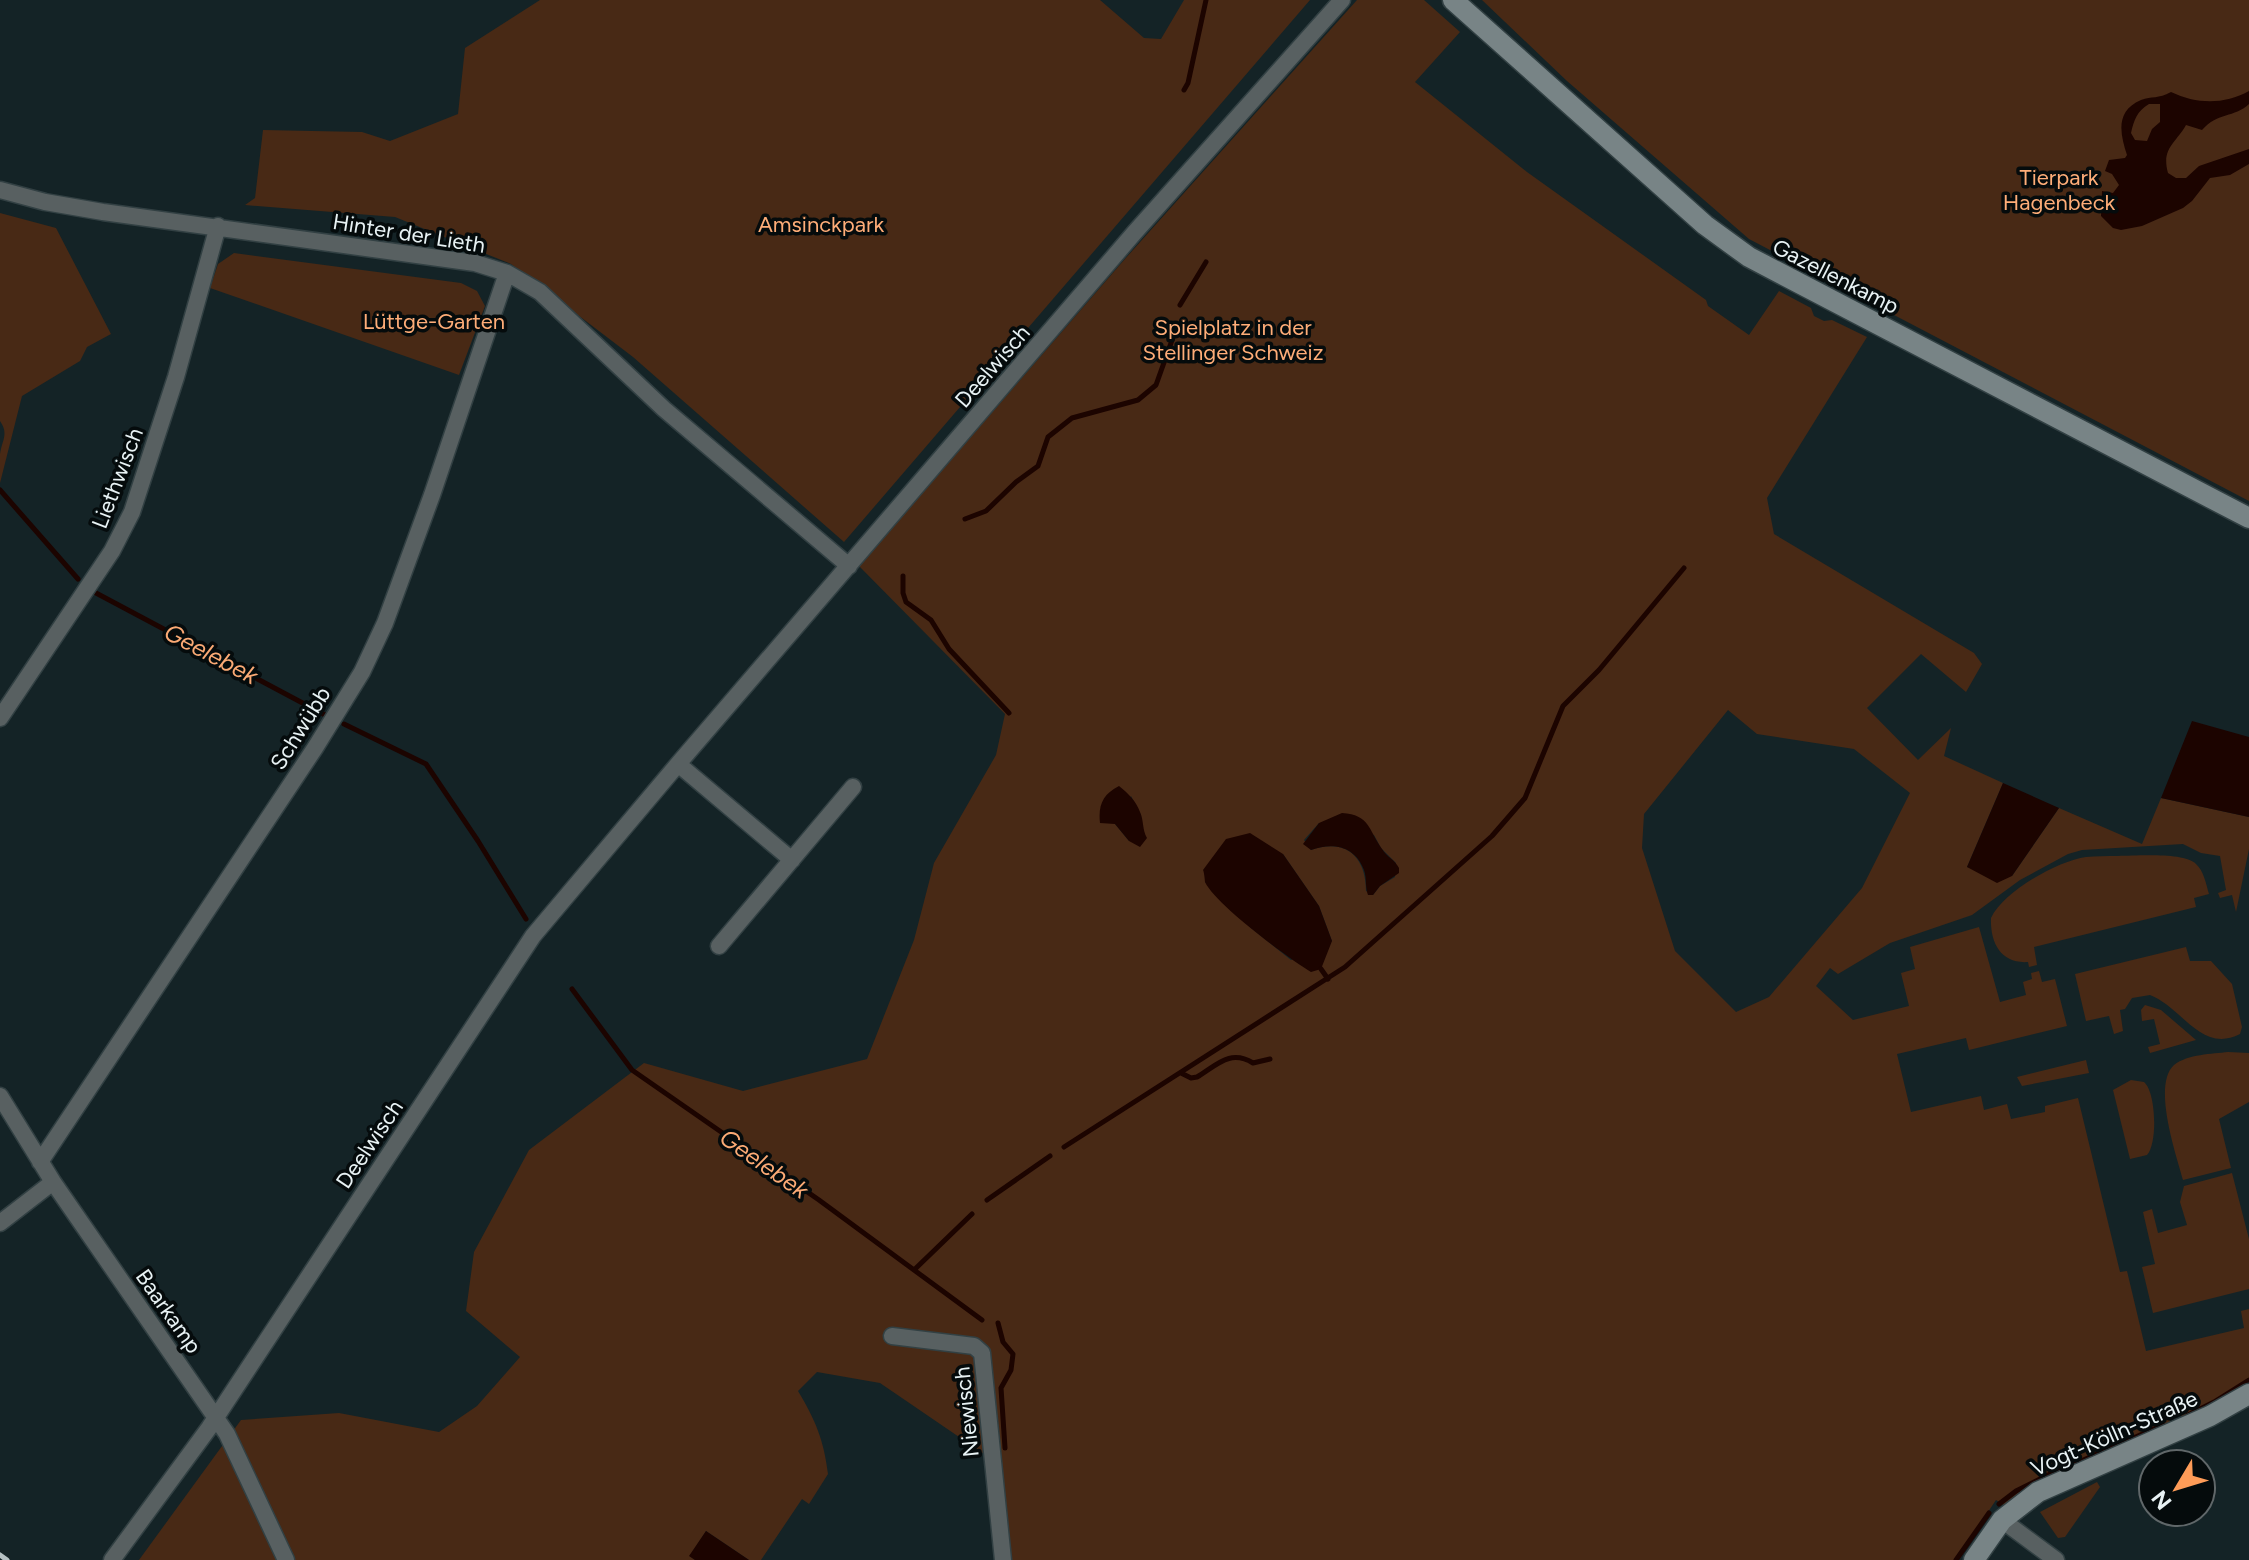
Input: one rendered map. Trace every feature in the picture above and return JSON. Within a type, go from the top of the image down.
[{"type":"street","name":"Deelwisch","points":[[112,1560],[216,1417],[533,936],[1135,232],[1342,0]]},
{"type":"street","name":"Gazellenkamp","points":[[1453,0],[1705,225],[1749,257],[2249,518]]},
{"type":"street","name":"Hinter der Lieth","points":[[0,190],[73,207],[475,263],[507,273],[547,298],[664,409],[849,566]]},
{"type":"street","name":"Liethwisch","points":[[0,718],[112,551],[132,512],[176,377],[218,226]]},
{"type":"street","name":"Schwübb","points":[[40,1162],[298,774],[362,672],[385,623],[432,495],[507,273]]},
{"type":"street","points":[[678,764],[792,860]]},
{"type":"street","points":[[719,946],[853,787]]},
{"type":"street","name":"Baarkamp","points":[[0,1096],[53,1182],[216,1417],[233,1445],[286,1560]]},
{"type":"street","points":[[0,1223],[53,1182]]},
{"type":"street","name":"Niewisch","points":[[892,1336],[974,1346],[982,1353],[1003,1560]]},
{"type":"street","name":"Vogt-Kölln-Straße","points":[[1974,1560],[2002,1520],[2038,1492],[2210,1416],[2249,1394]]},
{"type":"street","points":[[2002,1520],[2056,1560]]},
{"type":"green space","name":"Amsinckpark","points":[[540,0],[1100,0],[1144,38],[1161,39],[1184,0],[1310,0],[844,542],[633,357],[511,264],[395,217],[245,205],[255,198],[263,130],[362,132],[390,141],[458,114],[465,48]]},
{"type":"green space","name":"Spielplatz in der Stellinger Schweiz","points":[[1357,0],[1424,0],[1460,32],[1415,82],[1527,172],[1706,300],[1708,306],[1749,335],[1779,291],[1811,308],[1814,316],[1824,321],[1832,320],[1867,337],[1767,498],[1774,534],[1974,653],[1982,664],[1966,692],[1921,654],[1867,708],[1918,760],[1951,728],[1944,756],[2003,783],[1967,867],[2012,876],[2059,808],[2142,844],[2161,798],[2249,817],[2249,849],[2236,912],[2232,895],[2220,898],[2218,893],[2226,890],[2220,856],[2201,853],[2183,844],[2082,850],[2068,854],[2020,880],[1972,915],[1890,943],[1838,974],[1830,968],[1816,986],[1853,1020],[1909,1006],[1901,973],[1915,969],[1910,947],[1979,927],[2000,1002],[2026,995],[2023,982],[2032,979],[2031,973],[2039,971],[2042,982],[2055,979],[2067,1026],[1969,1050],[1966,1038],[1897,1054],[1911,1112],[1981,1096],[1984,1110],[2007,1104],[2011,1119],[2045,1112],[2045,1106],[2078,1098],[2120,1272],[2127,1271],[2146,1351],[2244,1328],[2241,1311],[2249,1309],[2249,1384],[2185,1419],[2181,1415],[2170,1420],[2168,1426],[2071,1468],[2069,1464],[2063,1466],[2064,1472],[2005,1506],[1996,1500],[1956,1560],[995,1560],[984,1454],[880,1383],[817,1372],[798,1391],[818,1431],[828,1474],[809,1504],[802,1499],[761,1560],[749,1560],[706,1531],[690,1556],[695,1560],[139,1560],[241,1420],[339,1413],[439,1432],[477,1406],[520,1357],[466,1311],[474,1252],[529,1150],[644,1063],[743,1091],[867,1059],[914,940],[934,863],[996,755],[1005,714],[859,566],[1124,260]],"holes":[[[1728,710],[1757,734],[1854,749],[1910,793],[1862,888],[1769,997],[1736,1012],[1675,951],[1642,848],[1644,814]],[[1131,796],[1141,815],[1142,829],[1129,841],[1115,824]],[[1319,823],[1374,835],[1381,848],[1396,863],[1395,877],[1380,886],[1373,895],[1366,891],[1362,868],[1351,853],[1334,846],[1311,850],[1304,840]],[[1283,854],[1319,906],[1332,941],[1291,960],[1251,928],[1205,882]]]},
{"type":"green space","name":"Tierpark Hagenbeck","points":[[1482,0],[2249,0],[2249,501],[1749,239],[1567,81]]},
{"type":"green space","points":[[0,213],[56,228],[111,334],[87,347],[80,361],[22,396],[0,483],[4,433],[0,421]]},
{"type":"green space","name":"Lüttge-Garten","points":[[234,253],[461,283],[477,291],[485,306],[459,375],[210,288],[218,264]]},
{"type":"green space","points":[[2159,856],[2190,860],[2201,870],[2209,894],[2194,898],[2196,907],[2034,947],[2037,965],[2029,967],[2028,962],[2004,956],[1995,943],[1991,918],[1997,908],[2019,888],[2046,871],[2090,857]]},
{"type":"green space","points":[[2186,947],[2190,961],[2211,961],[2232,984],[2242,1027],[2240,1034],[2226,1039],[2203,1034],[2150,995],[2132,998],[2125,1009],[2120,1010],[2123,1031],[2114,1034],[2109,1016],[2086,1021],[2075,974]]},
{"type":"green space","points":[[2145,1005],[2161,1010],[2196,1040],[2150,1053],[2148,1047],[2160,1044],[2154,1019],[2142,1021],[2141,1010]]},
{"type":"green space","points":[[2228,1052],[2249,1053],[2249,1102],[2219,1119],[2231,1168],[2183,1180],[2165,1103],[2168,1075],[2174,1065],[2186,1059]]},
{"type":"green space","points":[[2086,1060],[2089,1073],[2022,1086],[2017,1077]]},
{"type":"green space","points":[[2131,1080],[2144,1082],[2148,1088],[2154,1129],[2147,1155],[2130,1159],[2113,1090]]},
{"type":"green space","points":[[2232,1173],[2249,1239],[2249,1289],[2153,1313],[2142,1267],[2155,1264],[2143,1212],[2152,1209],[2158,1233],[2187,1225],[2180,1202],[2184,1186]]},
{"type":"green space","points":[[2097,1482],[2100,1487],[2065,1537],[2058,1538],[2040,1512]]},
{"type":"shaded area","points":[[2249,91],[2249,104],[2214,120],[2202,130],[2186,125],[2171,146],[2166,164],[2168,173],[2176,178],[2186,178],[2199,166],[2249,149],[2249,164],[2230,175],[2210,178],[2183,208],[2142,226],[2121,230],[2113,228],[2101,216],[2102,191],[2113,193],[2119,185],[2112,174],[2105,171],[2109,160],[2127,155],[2122,124],[2127,110],[2141,100],[2171,92],[2190,99],[2210,101]],"holes":[[[2149,104],[2160,104],[2160,122],[2152,129],[2147,141],[2135,140],[2131,133],[2139,113]]]},
{"type":"shaded area","points":[[2192,721],[2249,737],[2249,817],[2161,798]]},
{"type":"shaded area","points":[[2003,783],[2059,808],[2012,876],[1997,883],[1967,867]]},
{"type":"shaded area","points":[[1119,786],[1129,794],[1141,815],[1147,838],[1140,847],[1129,841],[1115,824],[1100,823],[1103,801]]},
{"type":"shaded area","points":[[1342,813],[1363,820],[1399,868],[1399,873],[1373,895],[1368,895],[1360,862],[1349,851],[1335,846],[1311,850],[1303,844],[1319,823]]},
{"type":"shaded area","points":[[1250,833],[1283,854],[1319,906],[1332,941],[1321,969],[1311,972],[1270,943],[1223,904],[1205,882],[1203,870],[1226,839]]},
{"type":"shaded area","points":[[706,1531],[749,1560],[695,1560],[689,1556]]},
{"type":"waterway","points":[[1184,90],[1206,0]]},
{"type":"waterway","points":[[1180,305],[1206,262]]},
{"type":"waterway","name":"Geelebek","points":[[965,519],[986,511],[1038,466],[1048,437],[1072,418],[1138,400],[1156,385],[1176,329]]},
{"type":"waterway","name":"Geelebek","points":[[0,490],[78,579]]},
{"type":"waterway","points":[[1064,1147],[1345,967],[1492,836],[1525,798],[1563,706],[1599,670],[1684,568]]},
{"type":"waterway","points":[[903,576],[906,602],[931,620],[949,649],[1009,713]]},
{"type":"waterway","name":"Geelebek","points":[[96,593],[327,716]]},
{"type":"waterway","name":"Geelebek","points":[[344,724],[426,764],[526,919]]},
{"type":"waterway","points":[[1321,969],[1328,979]]},
{"type":"waterway","name":"Geelebek","points":[[572,989],[632,1070],[914,1270],[972,1214]]},
{"type":"waterway","points":[[1181,1073],[1191,1078],[1197,1077],[1230,1058],[1253,1063],[1270,1059]]},
{"type":"waterway","points":[[987,1200],[1050,1156]]},
{"type":"waterway","points":[[914,1270],[982,1320]]},
{"type":"waterway","points":[[998,1323],[1003,1342],[1013,1354],[1011,1370],[1001,1388],[1005,1448]]},
{"type":"waterway","points":[[2188,1415],[2249,1380]]},
{"type":"waterway","points":[[2072,1465],[2163,1425]]},
{"type":"waterway","points":[[1999,1504],[2016,1491],[2060,1469]]},
{"type":"waterway","points":[[1956,1560],[1989,1513]]},
{"type":"railway","points":[[0,1555],[7,1560]]}]
